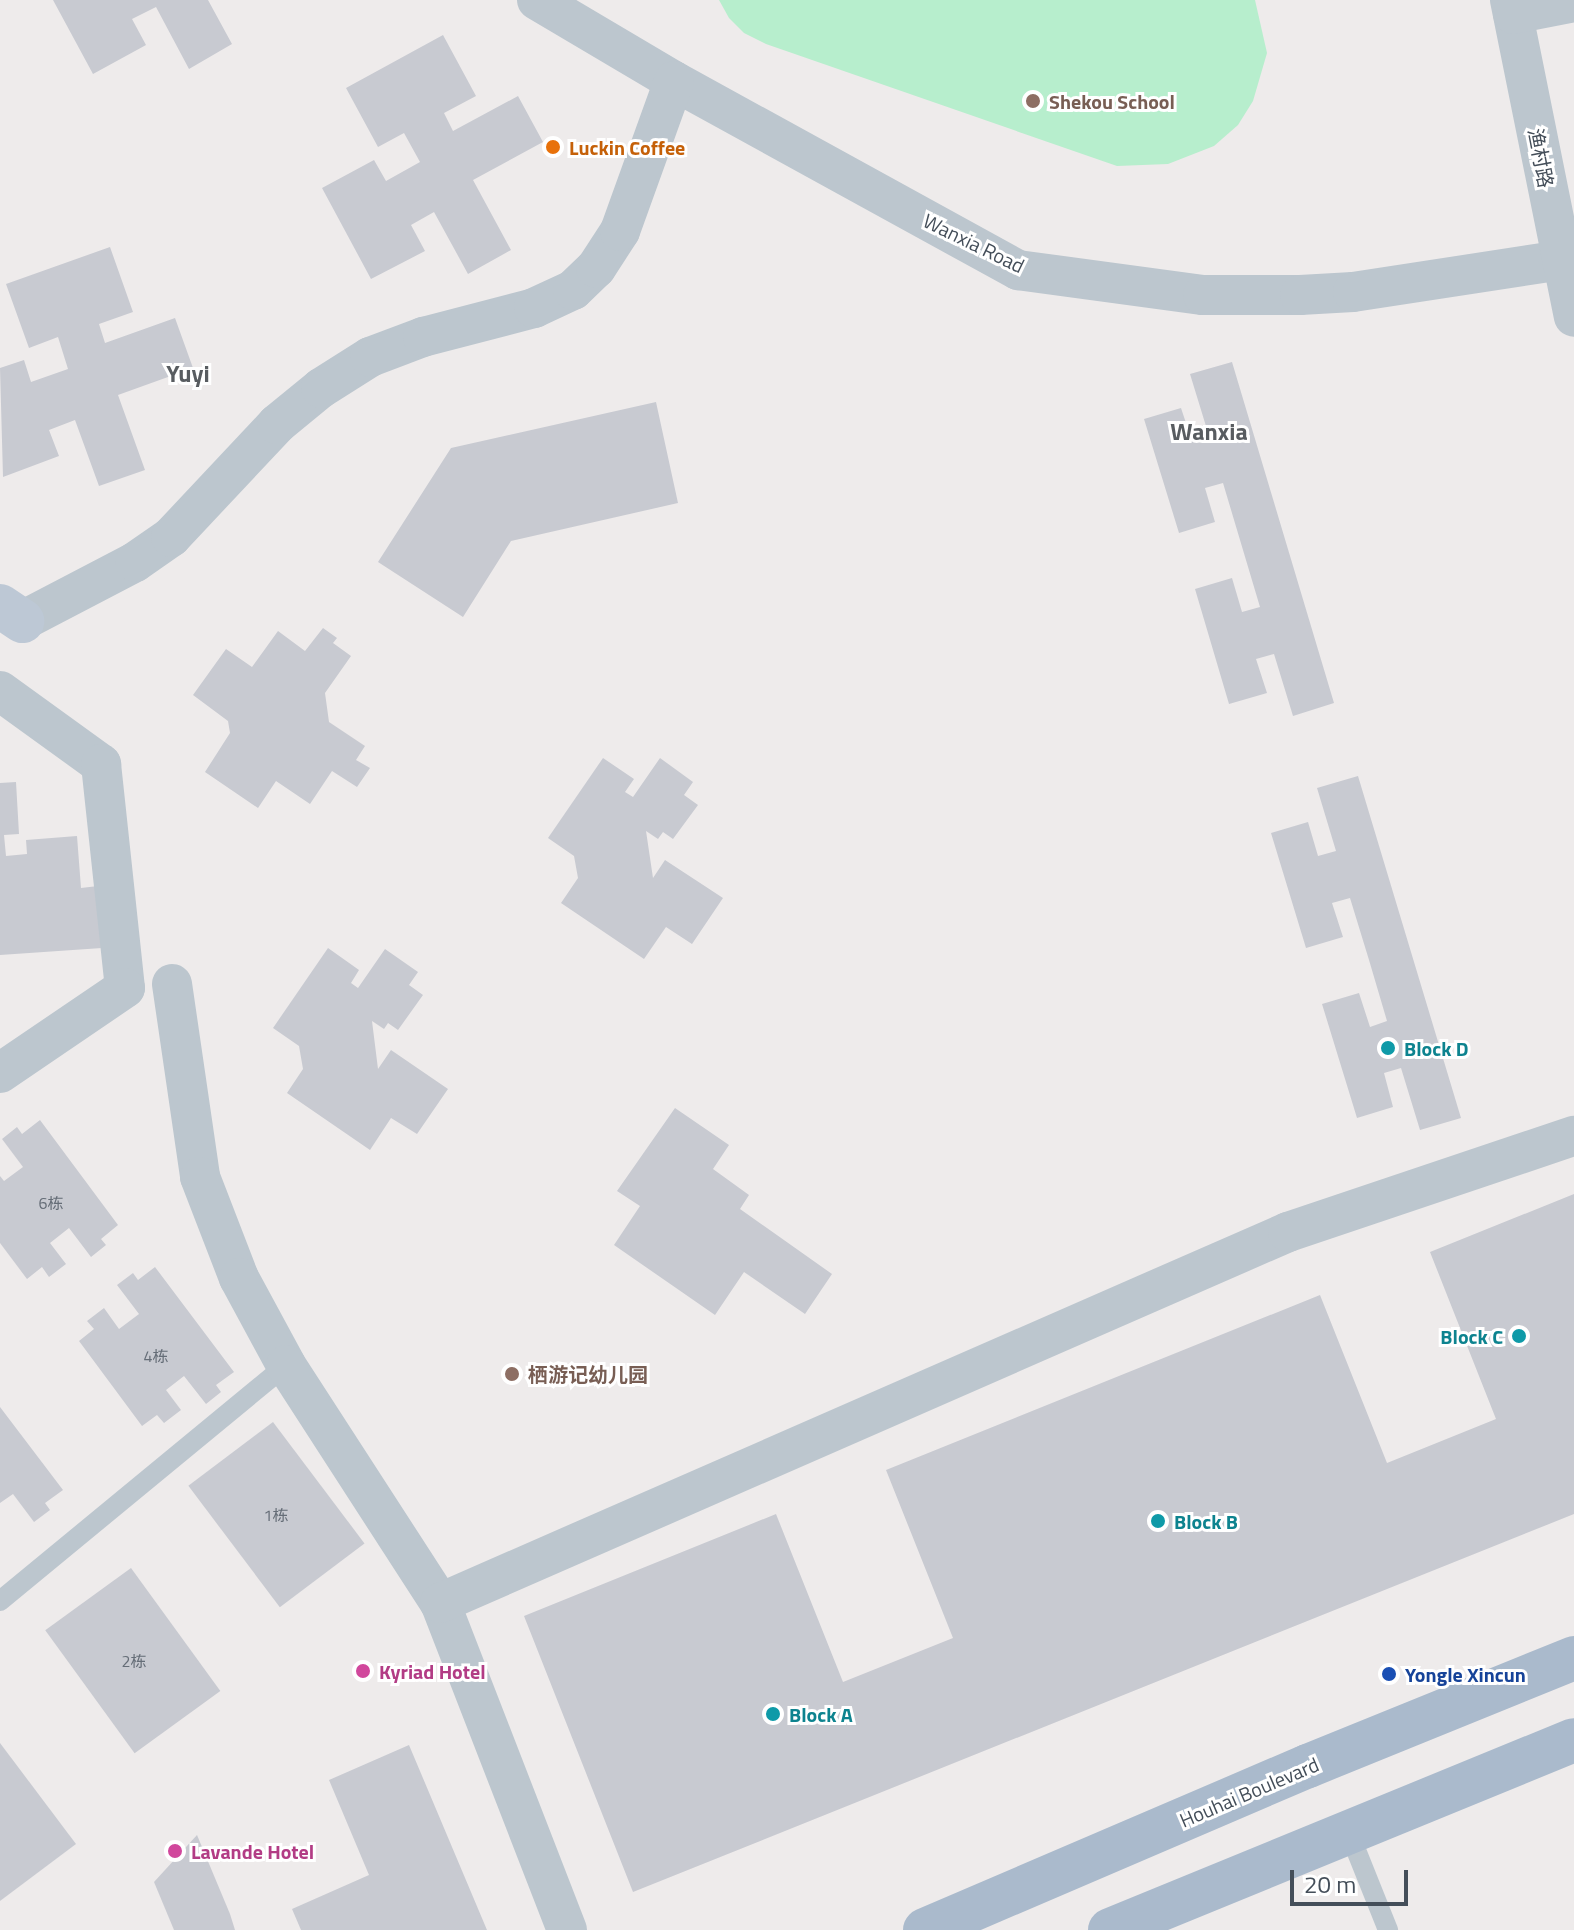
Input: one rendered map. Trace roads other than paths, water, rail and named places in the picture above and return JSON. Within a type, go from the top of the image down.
[{"type":"main road","name":"Houhai Boulevard","points":[[925,1930],[1308,1766],[1574,1658]]},
{"type":"main road","points":[[1110,1930],[1574,1740]]},
{"type":"street","name":"Wanxia Road","points":[[537,0],[674,81],[1018,270],[1203,295],[1300,295],[1353,292],[1561,260]]},
{"type":"street","points":[[1512,7],[1574,2]]},
{"type":"street","name":"渔村路","points":[[1512,7],[1574,317]]},
{"type":"street","points":[[11,614],[135,562],[171,537],[277,424],[321,388],[370,357],[423,337],[534,308],[573,290],[596,268],[620,231],[674,81]]},
{"type":"street","points":[[0,691],[101,764],[125,988],[0,1073]]},
{"type":"street","points":[[172,984],[200,1177],[239,1278],[286,1365],[440,1603],[567,1930]]},
{"type":"street","points":[[440,1603],[1288,1232],[1574,1136]]},
{"type":"lane","points":[[0,1601],[286,1365]]},
{"type":"lane","points":[[1348,1830],[1388,1930]]},
{"type":"place","name":"Shekou School","points":[[1033,101]]},
{"type":"place","name":"Luckin Coffee","points":[[553,147]]},
{"type":"place","name":"Block D","points":[[1388,1048]]},
{"type":"place","name":"Block C","points":[[1519,1336]]},
{"type":"place","name":"栖游记幼儿园","points":[[512,1374]]},
{"type":"place","name":"Block B","points":[[1158,1521]]},
{"type":"place","name":"Kyriad Hotel","points":[[363,1671]]},
{"type":"place","name":"Yongle Xincun","points":[[1389,1674]]},
{"type":"place","name":"Block A","points":[[773,1714]]},
{"type":"place","name":"Lavande Hotel","points":[[175,1851]]},
{"type":"district","name":"Yuyi","points":[[188,374]]},
{"type":"district","name":"Wanxia","points":[[1209,432]]}]
